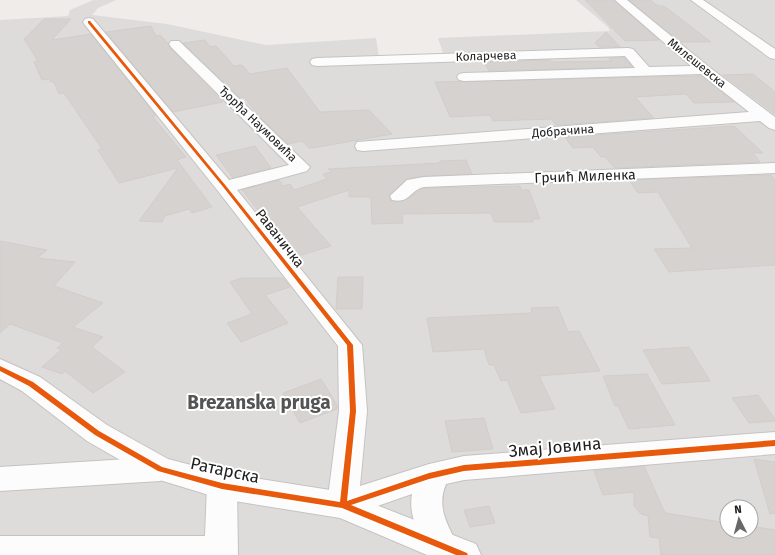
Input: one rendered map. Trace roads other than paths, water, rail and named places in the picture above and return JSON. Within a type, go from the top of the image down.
[{"type":"street","name":"Милешевска","points":[[620,0],[704,70],[769,121]]},
{"type":"street","points":[[696,0],[775,55]]},
{"type":"street","name":"Раваничка","points":[[89,22],[225,187],[350,345],[353,411],[343,505]]},
{"type":"street","name":"Ђорђа Наумовића","points":[[175,44],[301,167],[225,187]]},
{"type":"street","name":"Коларчева","points":[[317,62],[628,52],[646,72]]},
{"type":"street","name":"Коларчева","points":[[464,77],[704,70]]},
{"type":"street","name":"Добрачина","points":[[363,146],[769,121]]},
{"type":"street","name":"Грчић Миленка","points":[[400,196],[414,184],[424,182],[775,168]]},
{"type":"street","name":"Ратарска","points":[[0,368],[31,384],[97,433],[160,469],[222,486],[343,505],[453,550]]},
{"type":"street","name":"Змај Јовина","points":[[343,505],[436,474],[464,468],[775,443]]},
{"type":"street","points":[[0,479],[160,469]]},
{"type":"street","points":[[436,474],[427,488],[425,496],[431,525],[453,550]]},
{"type":"street","points":[[0,551],[221,553],[222,486]]},
{"type":"district","name":"Brezanska pruga","points":[[259,402]]}]
